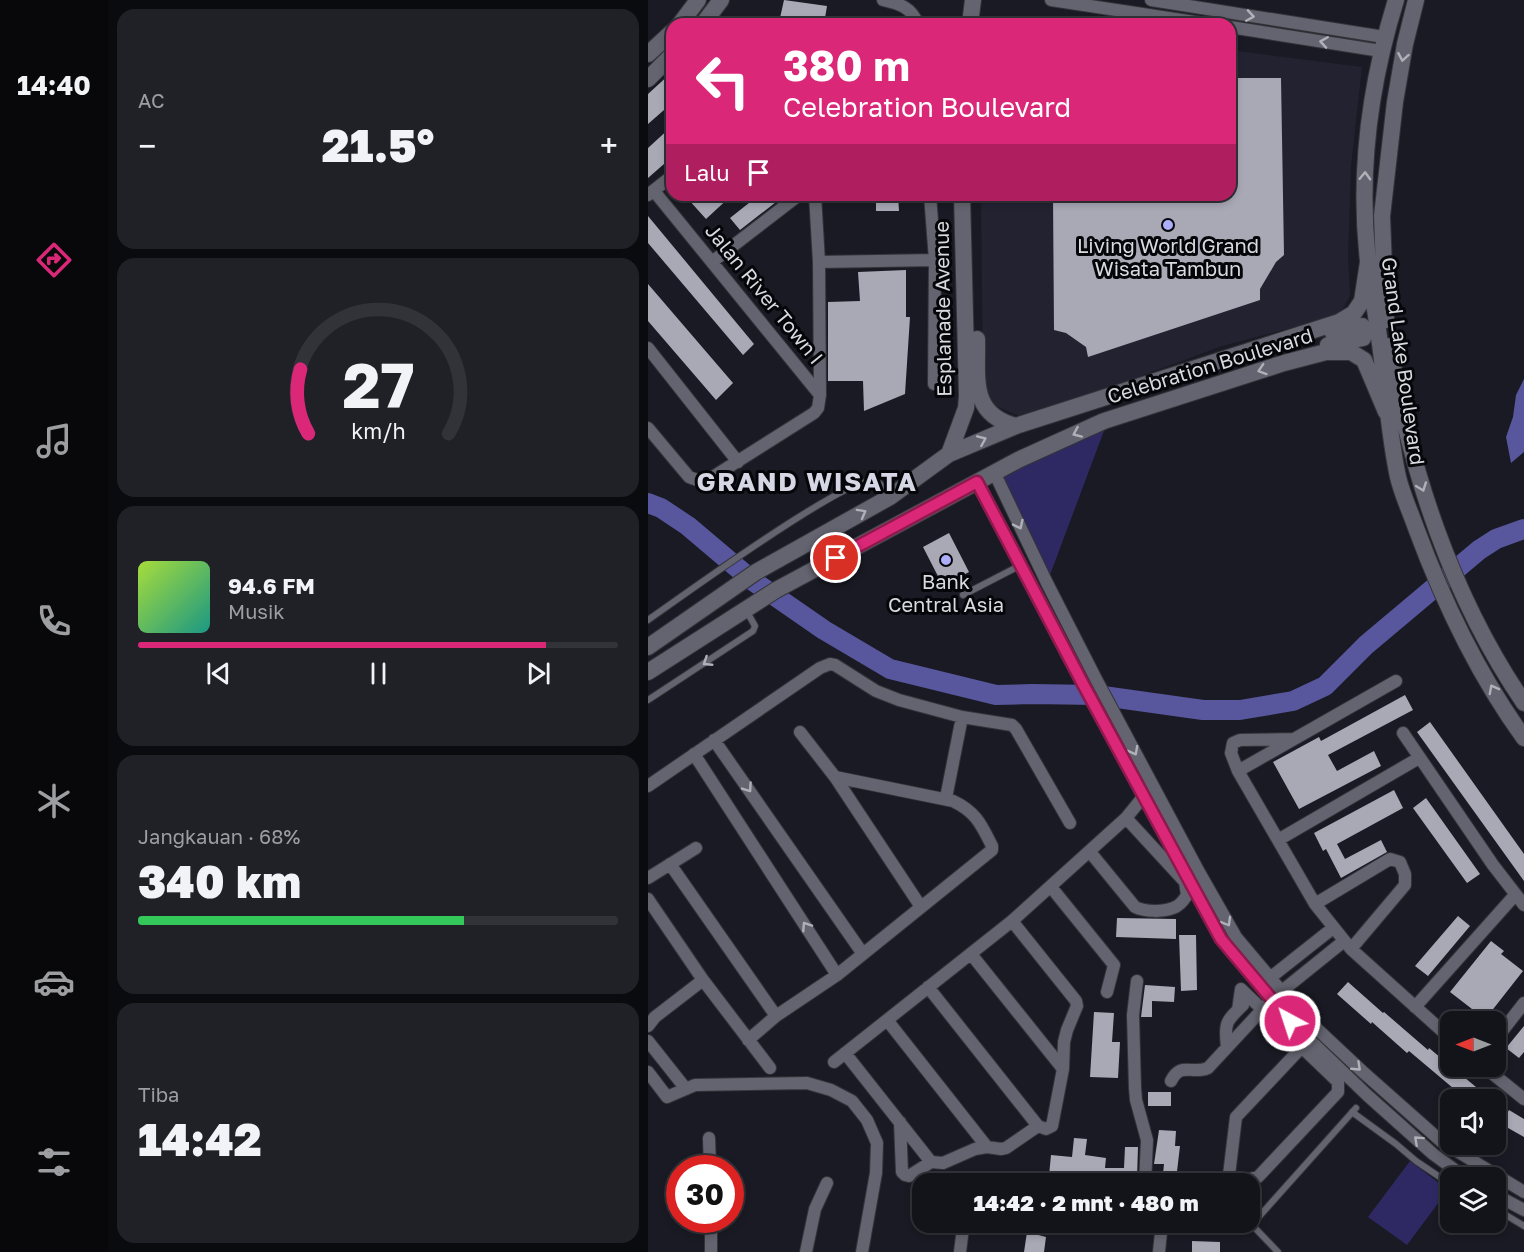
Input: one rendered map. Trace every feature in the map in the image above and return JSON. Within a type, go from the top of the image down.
[{"type":"street","points":[[684,18],[698,0]]},
{"type":"street","points":[[707,18],[722,0]]},
{"type":"street","points":[[883,0],[901,5],[913,13],[915,18]]},
{"type":"street","points":[[1052,0],[1169,18]]},
{"type":"street","points":[[1150,0],[1383,44]]},
{"type":"street","name":"Grand Lake Boulevard","points":[[1396,0],[1383,44],[1371,103],[1365,178],[1368,262],[1380,338],[1386,412],[1398,479],[1434,576],[1504,711],[1524,738]]},
{"type":"street","name":"Grand Lake Boulevard","points":[[1416,0],[1405,44],[1395,102],[1382,216],[1386,314],[1390,348],[1417,474],[1450,563],[1467,603],[1524,703]]},
{"type":"street","points":[[1236,28],[1383,44]]},
{"type":"street","points":[[648,54],[666,38]]},
{"type":"street","points":[[648,79],[666,60]]},
{"type":"street","points":[[651,193],[666,181]]},
{"type":"street","name":"Jalan River Town I","points":[[651,193],[712,262],[820,395]]},
{"type":"street","points":[[712,262],[791,201]]},
{"type":"street","points":[[648,428],[689,477],[700,481],[708,480],[738,462],[814,413],[818,408],[820,395],[819,262],[815,201]]},
{"type":"street","points":[[930,201],[935,260],[934,384]]},
{"type":"street","name":"Esplanade Avenue","points":[[949,454],[966,408],[967,396],[962,201]]},
{"type":"street","name":"Esplanade Avenue","points":[[973,201],[980,397],[991,416],[1001,422],[1016,426]]},
{"type":"street","points":[[819,262],[935,260]]},
{"type":"street","name":"Celebration Boulevard","points":[[949,454],[1016,426],[1339,322],[1354,313],[1362,301],[1368,262]]},
{"type":"street","points":[[1221,359],[1252,355],[1357,326],[1362,326],[1365,333],[1363,338],[1290,354],[1284,363]]},
{"type":"street","points":[[648,348],[738,462]]},
{"type":"street","name":"Celebration Boulevard","points":[[977,482],[1018,460],[1104,421],[1284,363],[1326,352],[1351,352],[1364,360],[1386,412]]},
{"type":"street","points":[[648,647],[756,572],[890,497],[949,454]]},
{"type":"street","points":[[994,472],[1106,699],[1236,937],[1299,1012],[1442,1143],[1524,1192]]},
{"type":"street","points":[[648,672],[750,606],[977,482],[1143,797],[1221,939],[1290,1021],[1366,1095],[1451,1167]]},
{"type":"street","points":[[648,786],[820,668],[830,664],[840,667],[876,691],[899,700],[962,717],[1005,723],[1016,729],[1070,823]]},
{"type":"street","points":[[1238,771],[1396,681]]},
{"type":"street","points":[[946,798],[962,717]]},
{"type":"street","points":[[800,732],[835,777],[921,907]]},
{"type":"street","points":[[1403,733],[1524,905]]},
{"type":"street","points":[[1294,739],[1247,738],[1233,743],[1231,753],[1238,771],[1315,904],[1333,928],[1348,945],[1440,1029]]},
{"type":"street","points":[[714,740],[863,954]]},
{"type":"street","points":[[694,754],[837,975]]},
{"type":"street","points":[[1278,840],[1419,758]]},
{"type":"street","points":[[748,1040],[776,1016],[837,975],[992,850],[992,846],[968,808],[946,798],[835,777]]},
{"type":"street","points":[[834,1062],[1012,921],[1126,819],[1153,786]]},
{"type":"street","points":[[1090,852],[1135,907],[1143,911],[1174,908],[1182,903],[1187,895],[1185,882],[1126,819]]},
{"type":"street","points":[[648,878],[696,848]]},
{"type":"street","points":[[1171,1081],[1175,1072],[1180,1070],[1208,1068],[1282,990],[1348,945],[1405,885],[1405,874],[1400,862],[1390,859],[1315,904]]},
{"type":"street","points":[[670,864],[776,1016]]},
{"type":"street","points":[[1051,887],[1114,965],[1107,992]]},
{"type":"street","points":[[1415,1007],[1515,895]]},
{"type":"street","points":[[648,899],[703,980],[770,1068]]},
{"type":"street","points":[[928,987],[1038,1126],[1046,1130],[1052,1126],[1063,1070],[1064,1042],[1077,1006],[1076,1001],[1012,921]]},
{"type":"street","points":[[1227,1047],[1225,1025],[1238,1010],[1246,994],[1261,986],[1333,928]]},
{"type":"street","points":[[971,954],[1063,1070]]},
{"type":"street","points":[[1242,975],[1246,994],[1338,1082],[1338,1092],[1258,1176],[1232,1181],[1229,1175],[1236,1117],[1301,1048]]},
{"type":"street","points":[[650,1021],[703,980]]},
{"type":"street","points":[[1137,981],[1133,1015],[1135,1088],[1137,1107],[1147,1140],[1146,1173]]},
{"type":"street","points":[[1506,1026],[1524,1003]]},
{"type":"street","points":[[887,1020],[987,1147]]},
{"type":"street","points":[[648,1041],[686,1089]]},
{"type":"street","points":[[845,1053],[931,1162]]},
{"type":"street","points":[[648,1072],[667,1097],[695,1085],[807,1083],[831,1090],[852,1101],[867,1119],[878,1143],[876,1173],[862,1252]]},
{"type":"street","points":[[1497,1077],[1524,1099]]},
{"type":"street","points":[[900,1122],[902,1172],[909,1176],[931,1162],[943,1163],[975,1149],[1006,1148],[1038,1126]]},
{"type":"street","points":[[709,1138],[710,1155]]},
{"type":"street","points":[[1472,1167],[1475,1163]]},
{"type":"street","points":[[807,1252],[815,1209],[827,1183]]},
{"type":"street","points":[[1506,1200],[1524,1210]]},
{"type":"street","points":[[711,1233],[711,1252]]},
{"type":"street","points":[[960,1252],[962,1233]]},
{"type":"street","points":[[1159,1252],[1161,1233]]},
{"type":"lane","points":[[648,620],[840,492],[864,482],[874,481],[880,484],[890,497]]},
{"type":"lane","points":[[963,595],[1021,565]]},
{"type":"lane","points":[[648,700],[753,631],[755,627],[750,606]]},
{"type":"lane","points":[[1278,1252],[1254,1227],[1256,1220],[1354,1110],[1416,1161],[1440,1177]]},
{"type":"lane","points":[[1506,1215],[1524,1226]]},
{"type":"shaded area","points":[[1236,51],[1362,67],[1351,166],[1348,257],[1350,296],[1341,312],[1329,318],[1222,346],[1025,419],[990,403],[983,383],[981,201],[1236,201]]},
{"type":"shaded area","points":[[1524,379],[1524,452],[1511,463],[1506,437],[1513,417],[1516,395]]},
{"type":"shaded area","points":[[1108,420],[1047,583],[994,472]]},
{"type":"shaded area","points":[[1410,1161],[1440,1184],[1440,1201],[1407,1245],[1368,1217]]},
{"type":"building","points":[[784,0],[827,6],[825,18],[780,18]]},
{"type":"building","points":[[666,78],[666,108],[648,124],[648,94]]},
{"type":"building","name":"Living World Grand Wisata Tambun","points":[[1236,78],[1281,78],[1284,255],[1276,262],[1260,289],[1260,300],[1088,357],[1086,347],[1066,333],[1054,330],[1053,201],[1236,201]]},
{"type":"building","points":[[666,132],[666,162],[648,178],[648,148]]},
{"type":"building","points":[[690,201],[726,201],[706,219]]},
{"type":"building","points":[[751,201],[777,201],[740,230],[730,218]]},
{"type":"building","points":[[876,201],[898,201],[899,211],[876,211]]},
{"type":"building","points":[[648,216],[754,344],[743,355],[648,243]]},
{"type":"building","points":[[906,270],[906,317],[910,317],[905,394],[864,411],[863,381],[828,381],[828,302],[860,301],[858,272]]},
{"type":"building","points":[[648,284],[733,383],[716,400],[648,321]]},
{"type":"building","name":"Bank Central Asia","points":[[949,533],[969,572],[943,586],[923,547]]},
{"type":"building","points":[[1405,695],[1413,710],[1328,755],[1337,771],[1374,751],[1381,766],[1299,809],[1273,762],[1319,737],[1321,741]]},
{"type":"building","points":[[1430,722],[1524,854],[1524,881],[1417,732]]},
{"type":"building","points":[[1394,790],[1403,808],[1337,844],[1345,859],[1381,840],[1387,852],[1341,878],[1326,849],[1323,851],[1314,833]]},
{"type":"building","points":[[1426,798],[1480,874],[1467,883],[1413,808]]},
{"type":"building","points":[[1458,916],[1470,926],[1428,976],[1415,966]]},
{"type":"building","points":[[1117,918],[1176,919],[1176,939],[1116,937]]},
{"type":"building","points":[[1179,935],[1196,935],[1197,990],[1181,991]]},
{"type":"building","points":[[1491,941],[1504,951],[1501,954],[1523,971],[1492,1011],[1470,1011],[1472,1009],[1450,992]]},
{"type":"building","points":[[1348,982],[1428,1050],[1429,1048],[1440,1057],[1440,1077],[1464,1077],[1476,1087],[1474,1089],[1454,1089],[1409,1051],[1407,1053],[1372,1022],[1371,1024],[1337,994]]},
{"type":"building","points":[[1145,985],[1175,987],[1174,1002],[1152,1001],[1152,1017],[1141,1017]]},
{"type":"building","points":[[1094,1012],[1114,1013],[1112,1042],[1120,1042],[1118,1078],[1090,1077]]},
{"type":"building","points":[[1524,1026],[1524,1052],[1519,1058],[1506,1048]]},
{"type":"building","points":[[1148,1092],[1171,1092],[1171,1106],[1148,1106]]},
{"type":"building","points":[[1509,1110],[1524,1119],[1524,1137],[1506,1127],[1506,1115]]},
{"type":"building","points":[[1159,1130],[1176,1131],[1175,1146],[1180,1146],[1177,1173],[1163,1173],[1164,1164],[1154,1164]]},
{"type":"building","points":[[1074,1138],[1087,1139],[1085,1155],[1106,1158],[1105,1168],[1124,1168],[1125,1147],[1138,1147],[1137,1173],[1049,1173],[1051,1155],[1072,1157]]},
{"type":"building","points":[[1027,1233],[1046,1237],[1044,1252],[1024,1252]]},
{"type":"building","points":[[1192,1241],[1220,1242],[1220,1252],[1192,1252]]},
{"type":"waterway","points":[[648,503],[661,508],[688,526],[753,581],[824,630],[890,669],[996,695],[1096,695],[1203,710],[1240,710],[1293,701],[1325,686],[1366,645],[1479,550],[1496,539],[1524,529]]},
{"type":"place","name":"Living World Grand Wisata Tambun","points":[[1168,225]]},
{"type":"place","name":"Bank Central Asia","points":[[946,560]]},
{"type":"district","name":"GRAND WISATA","points":[[807,482]]},
{"type":"route","points":[[836,558],[977,482],[1190,885],[1221,939],[1290,1021]]}]
